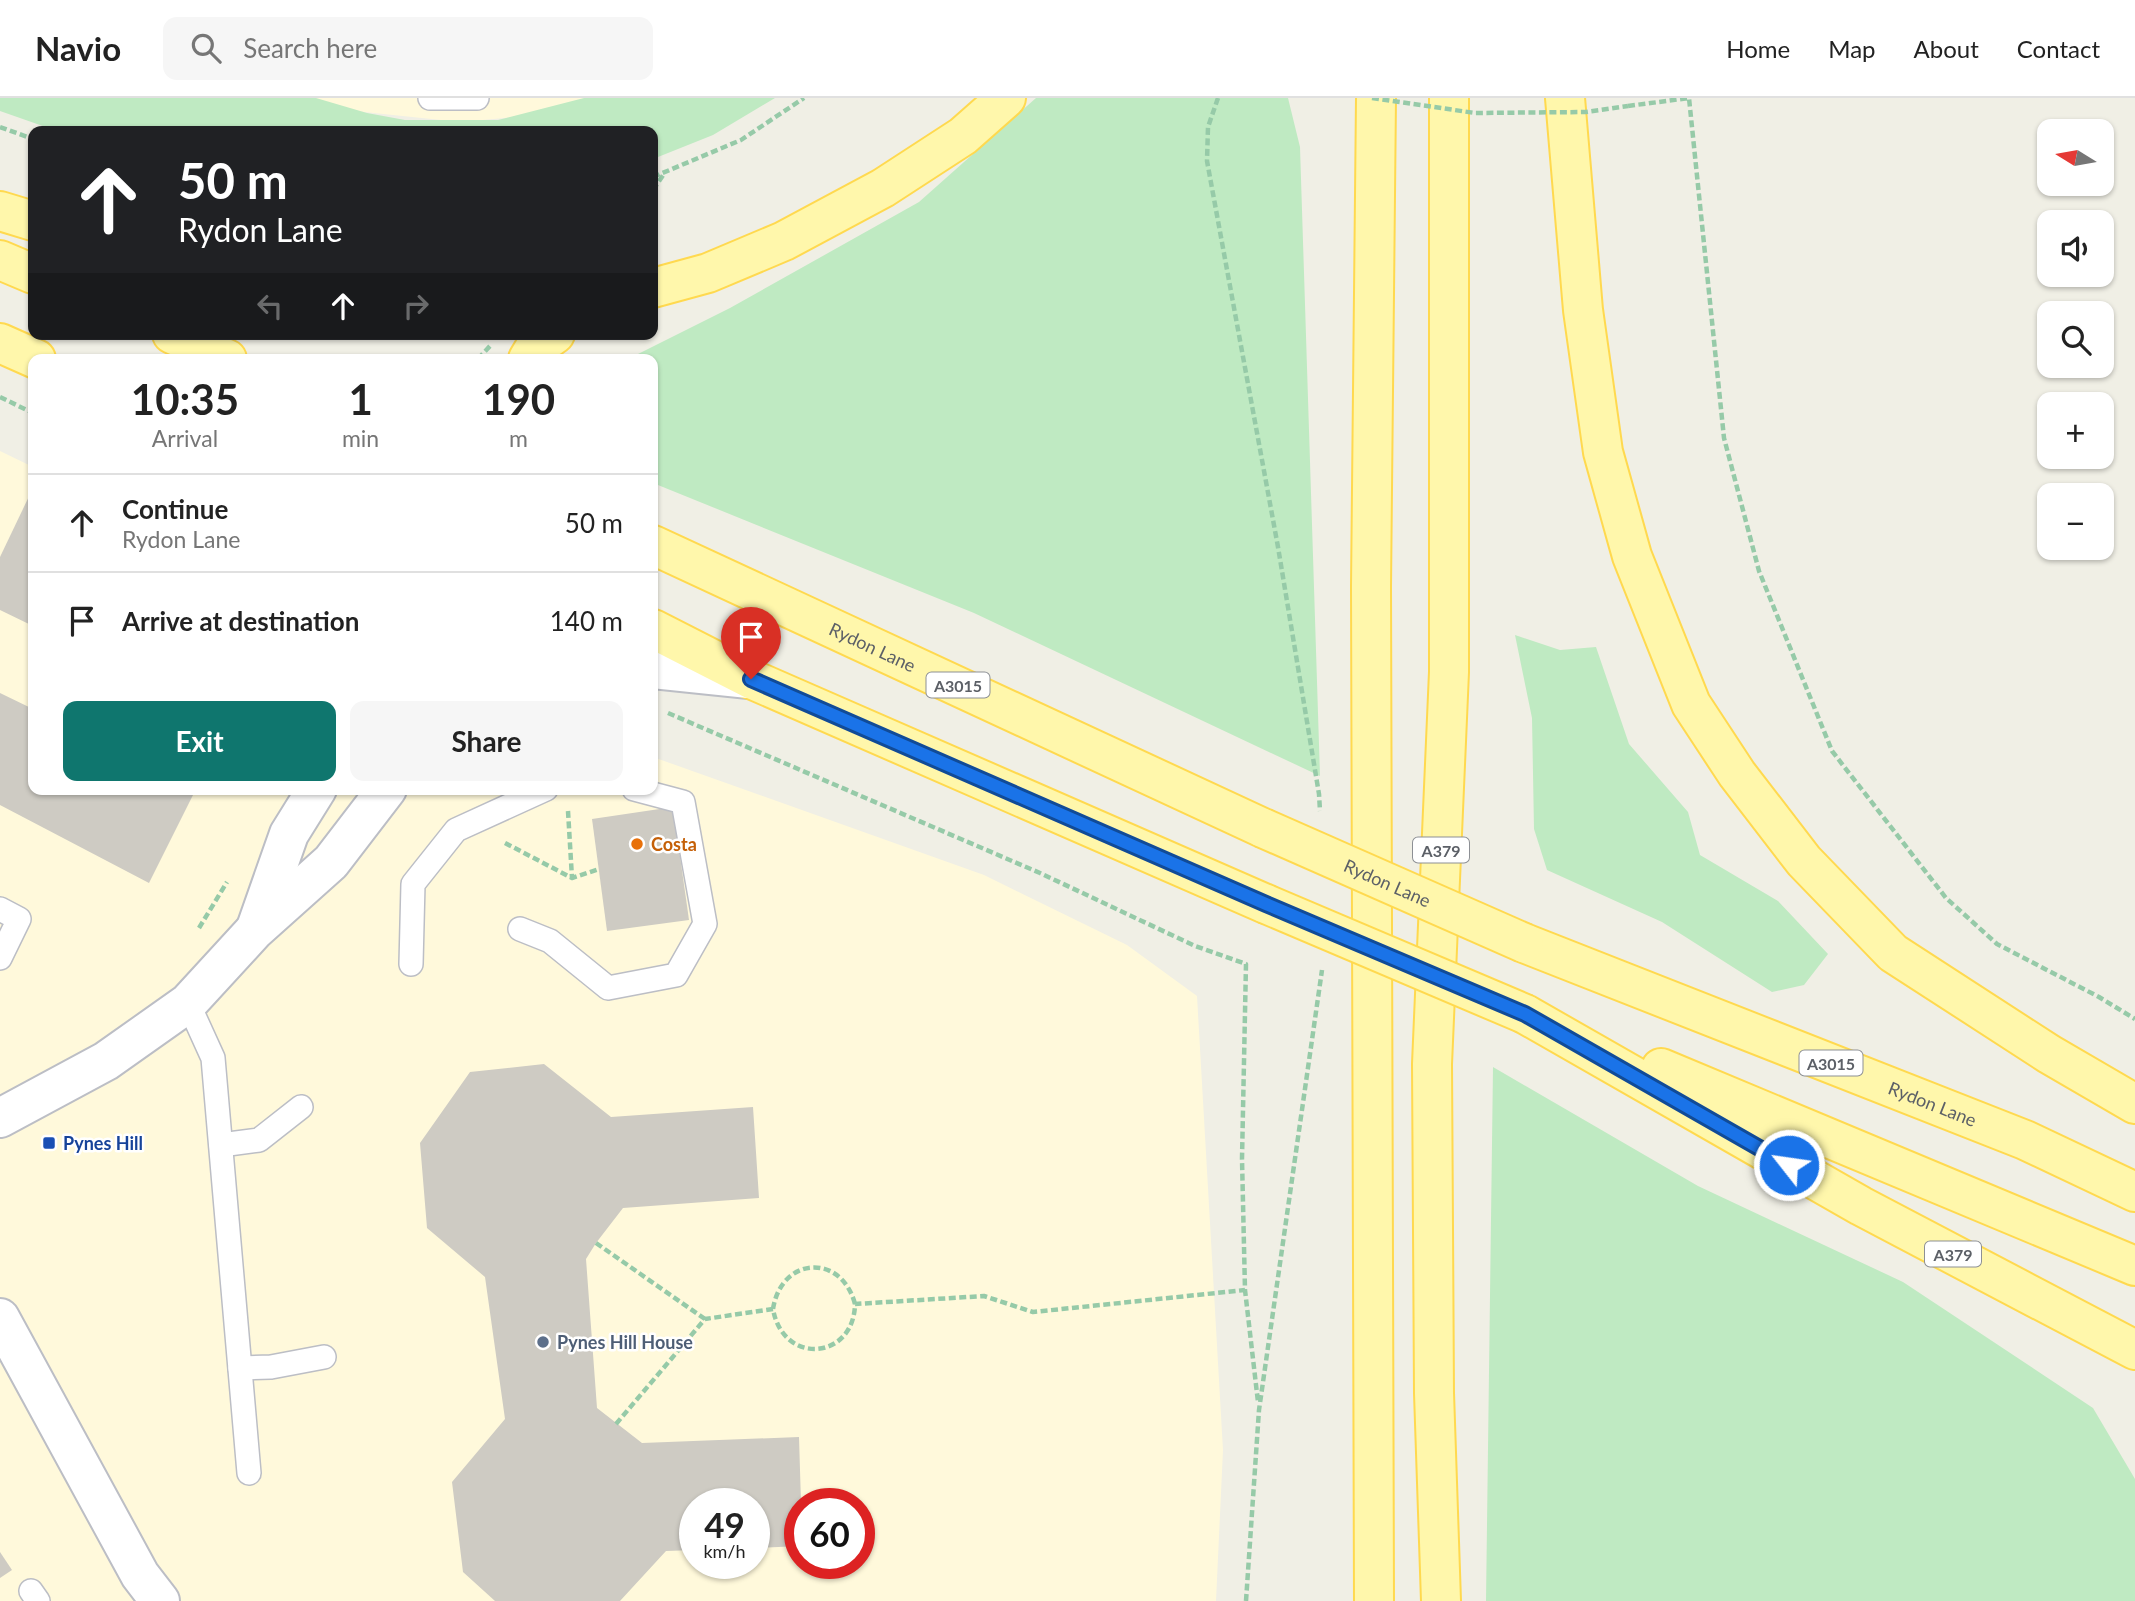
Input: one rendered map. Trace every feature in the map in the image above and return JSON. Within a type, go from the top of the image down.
[{"type":"main road","points":[[658,287],[708,273],[784,241],[861,200],[963,136],[1006,98]]},
{"type":"main road","points":[[1374,98],[1371,587],[1374,1601]]},
{"type":"main road","name":"A379","points":[[1441,1601],[1434,1393],[1432,1064],[1449,672],[1449,98]]},
{"type":"main road","points":[[1565,98],[1583,310],[1603,452],[1632,556],[1691,704],[1737,774],[1804,861],[1893,953],[2049,1054],[2135,1104]]},
{"type":"main road","points":[[0,211],[28,219]]},
{"type":"main road","points":[[0,260],[28,272]]},
{"type":"main road","points":[[185,340],[217,354]]},
{"type":"main road","points":[[531,354],[547,340]]},
{"type":"main road","points":[[0,343],[28,355]]},
{"type":"main road","name":"Rydon Lane","points":[[658,547],[1263,828],[1524,943],[2025,1140],[2135,1192]]},
{"type":"main road","points":[[658,632],[751,679],[1266,904],[2135,1266]]},
{"type":"main road","name":"A379","points":[[1525,1014],[1861,1206],[2135,1350]]},
{"type":"street","points":[[658,670],[751,679]]},
{"type":"street","points":[[255,930],[289,834],[313,795]]},
{"type":"street","points":[[0,1118],[106,1061],[188,1003],[255,930],[331,862],[382,795]]},
{"type":"street","points":[[6,1343],[139,1575],[160,1601]]},
{"type":"lane","points":[[430,98],[477,98]]},
{"type":"lane","points":[[411,964],[413,884],[456,830],[533,795]]},
{"type":"lane","points":[[520,929],[550,941],[608,988],[676,975],[705,924],[682,802],[656,795]]},
{"type":"lane","points":[[0,909],[19,919],[0,958]]},
{"type":"lane","points":[[188,1003],[212,1058],[249,1473]]},
{"type":"lane","points":[[221,1145],[259,1140],[301,1107]]},
{"type":"lane","points":[[240,1368],[271,1367],[324,1357]]},
{"type":"path","points":[[658,175],[741,140],[804,98]]},
{"type":"path","points":[[1218,98],[1208,127],[1207,161],[1278,547],[1319,794],[1320,821]]},
{"type":"path","points":[[1374,98],[1475,113],[1586,112],[1689,98],[1724,438],[1759,571],[1832,751],[1946,898],[1997,944],[2135,1018]]},
{"type":"path","points":[[0,127],[28,137]]},
{"type":"path","points":[[658,183],[665,173]]},
{"type":"path","points":[[0,397],[28,411]]},
{"type":"path","points":[[664,712],[1040,873],[1195,946],[1245,964],[1242,1160],[1245,1290],[1259,1410]]},
{"type":"path","points":[[567,802],[572,877]]},
{"type":"path","points":[[497,847],[506,842],[572,877],[599,869]]},
{"type":"path","points":[[1246,1601],[1259,1410],[1321,991],[1322,966]]},
{"type":"path","points":[[596,1243],[705,1319],[773,1310]]},
{"type":"path","points":[[810,1267],[825,1268],[837,1274],[846,1282],[855,1304],[851,1328],[842,1339],[830,1347],[813,1350],[788,1340],[780,1331],[773,1310],[775,1297],[789,1277],[810,1267]]},
{"type":"path","points":[[855,1304],[984,1296],[1033,1312],[1245,1290]]},
{"type":"path","points":[[617,1424],[705,1319]]},
{"type":"shaded area","points":[[296,98],[614,98],[590,110],[460,122],[307,106]]},
{"type":"shaded area","points":[[0,451],[28,465],[28,795],[658,795],[658,759],[984,875],[1127,945],[1197,996],[1223,1450],[1216,1601],[0,1601]]},
{"type":"green space","points":[[0,98],[316,98],[367,113],[405,120],[498,120],[584,98],[775,98],[713,135],[658,157],[658,126],[43,126],[0,111]]},
{"type":"green space","points":[[1036,98],[1288,98],[1300,147],[1320,776],[974,613],[658,485],[658,354],[638,354],[730,308],[919,202]]},
{"type":"green space","points":[[1515,635],[1560,650],[1596,647],[1629,744],[1688,812],[1700,855],[1778,901],[1828,954],[1804,985],[1772,992],[1662,922],[1547,870],[1534,829],[1532,718]]},
{"type":"green space","points":[[1493,1067],[1698,1186],[1903,1282],[2093,1408],[2135,1479],[2135,1601],[1486,1601]]},
{"type":"building","points":[[28,498],[28,624],[0,610],[0,557]]},
{"type":"building","points":[[0,693],[28,707],[28,795],[193,795],[149,883],[0,805]]},
{"type":"building","name":"Costa","points":[[673,807],[689,920],[607,931],[592,819]]},
{"type":"building","name":"Pynes Hill House","points":[[544,1064],[611,1117],[753,1107],[759,1198],[623,1208],[586,1259],[597,1408],[642,1443],[799,1437],[801,1488],[784,1488],[784,1547],[770,1547],[770,1488],[679,1488],[679,1551],[666,1551],[620,1601],[495,1601],[463,1572],[452,1482],[505,1419],[485,1277],[427,1228],[420,1143],[470,1072]]},
{"type":"building","points":[[0,1552],[12,1570],[0,1578]]},
{"type":"place","name":"Costa","points":[[637,844]]},
{"type":"place","name":"Pynes Hill","points":[[49,1143]]},
{"type":"place","name":"Pynes Hill House","points":[[543,1342]]},
{"type":"route","points":[[751,679],[1525,1014],[1789,1165]]}]
